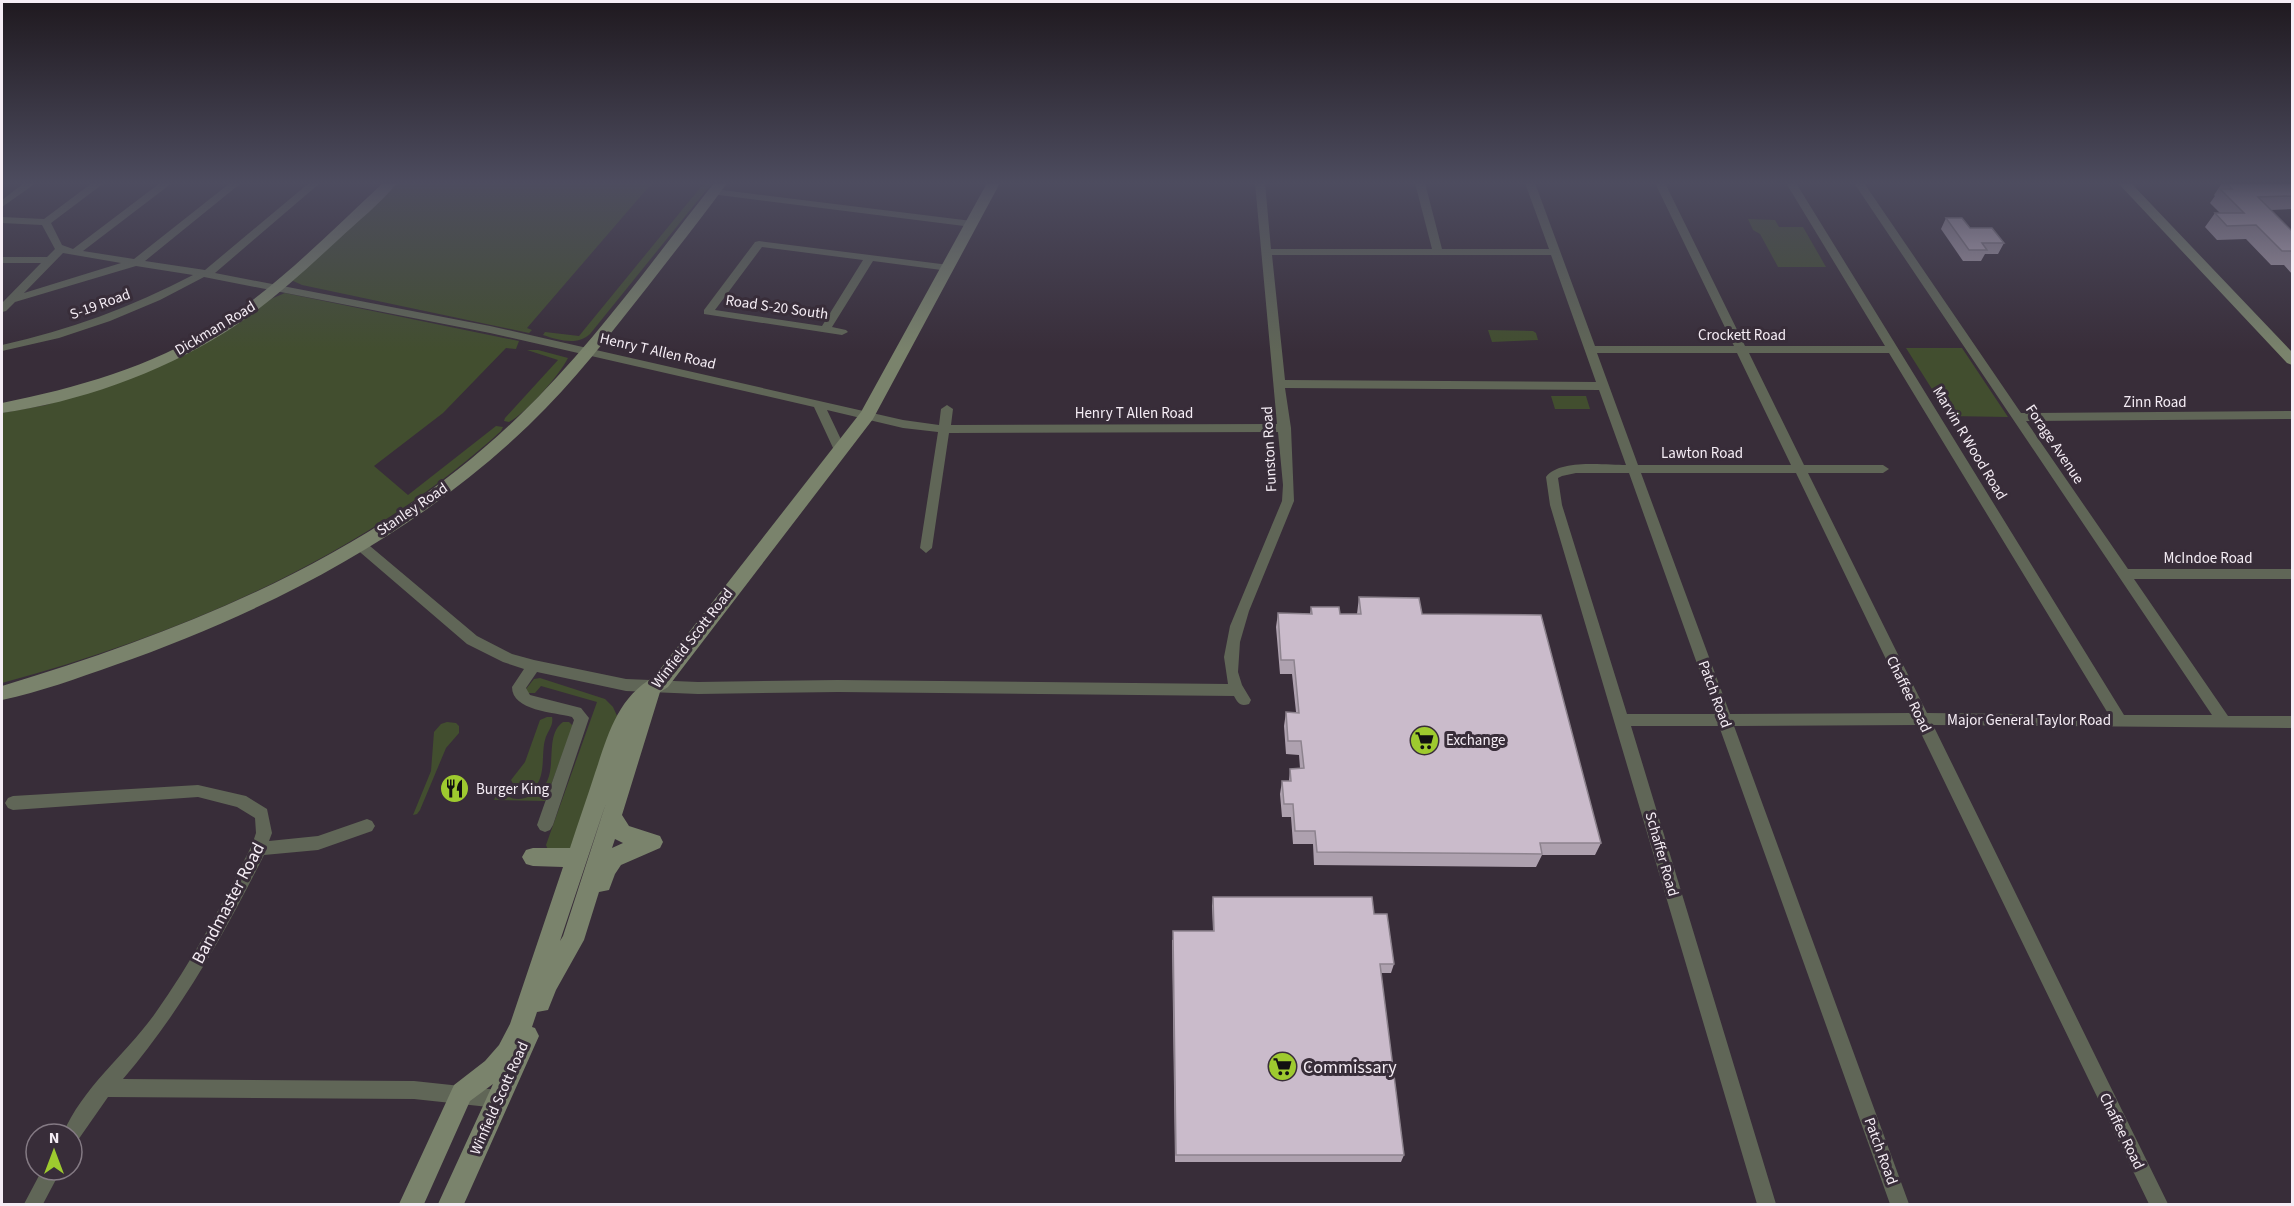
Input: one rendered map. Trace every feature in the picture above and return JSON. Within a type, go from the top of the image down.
[{"type":"street","points":[[5,304],[61,249],[54,239]]},
{"type":"street","points":[[74,253],[92,239]]},
{"type":"street","points":[[5,304],[137,262],[165,239]]},
{"type":"street","name":"S-19 Road","points":[[2,348],[55,336],[129,310],[205,274],[247,239]]},
{"type":"street","name":"Dickman Road","points":[[2,408],[81,389],[171,355],[246,312],[329,239]]},
{"type":"street","name":"Stanley Road","points":[[2,693],[91,667],[203,624],[296,580],[416,508],[472,468],[522,422],[588,350],[677,239]]},
{"type":"street","name":"Winfield Scott Road","points":[[452,1204],[518,1059],[546,986],[573,940],[652,685],[661,682],[867,415],[964,239]]},
{"type":"street","name":"Funston Road","points":[[652,685],[698,688],[838,686],[1240,695],[1232,680],[1232,646],[1239,620],[1288,501],[1289,485],[1267,239]]},
{"type":"street","points":[[1434,239],[1438,253]]},
{"type":"street","name":"Patch Road","points":[[1550,239],[1900,1204]]},
{"type":"street","name":"Chaffee Road","points":[[1687,239],[2158,1204]]},
{"type":"street","name":"Marvin R Wood Road","points":[[1826,239],[2120,720]]},
{"type":"street","name":"Forage Avenue","points":[[1897,239],[2224,722]]},
{"type":"street","points":[[2177,239],[2292,360]]},
{"type":"street","name":"Road S-20 South","points":[[842,332],[708,312],[759,244],[870,258]]},
{"type":"street","name":"Henry T Allen Road","points":[[61,249],[277,286],[588,350],[903,424],[943,429],[1285,428]]},
{"type":"street","points":[[1268,252],[1555,252]]},
{"type":"street","points":[[825,329],[870,258],[949,268]]},
{"type":"street","points":[[2,260],[50,260]]},
{"type":"street","name":"Crockett Road","points":[[1591,350],[1894,349]]},
{"type":"street","points":[[1281,384],[1604,386]]},
{"type":"street","points":[[818,404],[840,450]]},
{"type":"street","points":[[926,548],[947,409]]},
{"type":"street","name":"Zinn Road","points":[[2017,417],[2292,416]]},
{"type":"street","name":"Lawton Road","points":[[1556,505],[1552,477],[1558,472],[1576,469],[1883,469]]},
{"type":"street","name":"Schaffer Road","points":[[1556,505],[1766,1204]]},
{"type":"street","points":[[359,544],[472,640],[508,658],[534,666],[626,685],[652,685]]},
{"type":"street","name":"McIndoe Road","points":[[2124,574],[2292,574]]},
{"type":"street","points":[[534,666],[519,687],[519,693],[526,700],[576,712],[582,718],[545,825]]},
{"type":"street","points":[[411,1204],[462,1093],[494,1069],[507,1053],[520,1028],[606,771],[616,733],[635,703],[652,685]]},
{"type":"street","name":"Major General Taylor Road","points":[[1622,720],[1921,719],[2292,722]]},
{"type":"street","name":"Bandmaster Road","points":[[12,802],[198,791],[241,801],[262,814],[264,834],[259,848],[198,962],[167,1010],[135,1053],[103,1088],[80,1122]]},
{"type":"street","points":[[573,940],[589,920],[608,863],[626,850],[637,849],[652,842],[619,832],[612,815]]},
{"type":"street","points":[[259,848],[318,843],[367,826]]},
{"type":"street","points":[[533,857],[576,858]]},
{"type":"street","points":[[103,1088],[414,1090],[462,1093],[498,1099]]},
{"type":"street","points":[[33,1204],[45,1182]]},
{"type":"green space","points":[[335,239],[603,239],[527,328],[532,330],[529,333],[302,285],[291,280]]},
{"type":"green space","points":[[658,239],[667,239],[585,338],[573,341],[543,335],[545,332],[579,336]]},
{"type":"green space","points":[[1763,239],[1810,239],[1826,267],[1778,267]]},
{"type":"green space","points":[[285,293],[519,341],[516,349],[506,348],[443,413],[374,466],[408,495],[496,426],[503,427],[501,431],[447,476],[390,517],[266,586],[136,641],[69,664],[2,683],[2,413],[46,405],[129,378]]},
{"type":"green space","points":[[1488,330],[1533,331],[1538,340],[1492,342]]},
{"type":"green space","points":[[1906,348],[1962,348],[2008,417],[1949,416]]},
{"type":"green space","points":[[527,350],[538,350],[568,358],[533,403],[509,422],[504,421],[558,360]]},
{"type":"green space","points":[[1551,396],[1586,396],[1590,409],[1555,409]]},
{"type":"green space","points":[[540,678],[605,699],[613,707],[618,718],[574,846],[566,851],[548,850],[546,845],[597,702],[541,686],[535,693],[528,693],[526,689],[534,679]]},
{"type":"green space","points":[[552,717],[552,723],[545,740],[539,781],[527,790],[516,789],[511,780],[525,762],[540,720]]},
{"type":"green space","points":[[563,722],[569,722],[573,726],[545,801],[494,800],[501,784],[503,793],[511,798],[519,799],[538,792],[546,784],[550,774],[553,740],[556,730]]},
{"type":"green space","points":[[456,723],[459,726],[459,733],[446,748],[420,810],[413,815],[431,771],[434,732],[441,724]]},
{"type":"building","points":[[1961,239],[2001,239],[2004,243],[1982,243],[1987,250],[1969,250]]},
{"type":"building","points":[[2270,239],[2292,239],[2292,251],[2282,251]]},
{"type":"building","name":"Exchange","points":[[1359,597],[1419,598],[1422,614],[1541,615],[1601,843],[1540,843],[1542,854],[1317,852],[1315,831],[1295,831],[1293,804],[1284,804],[1282,781],[1291,781],[1290,769],[1304,768],[1301,741],[1288,741],[1286,712],[1299,713],[1294,660],[1281,660],[1278,613],[1312,614],[1311,607],[1339,607],[1340,614],[1361,614]]},
{"type":"building","name":"Commissary","points":[[1213,897],[1372,897],[1374,914],[1387,914],[1394,964],[1380,964],[1404,1155],[1176,1155],[1173,931],[1214,931]]},
{"type":"place","name":"Exchange","points":[[1425,740]]},
{"type":"place","name":"Burger King","points":[[455,789]]},
{"type":"place","name":"Commissary","points":[[1282,1067]]}]
